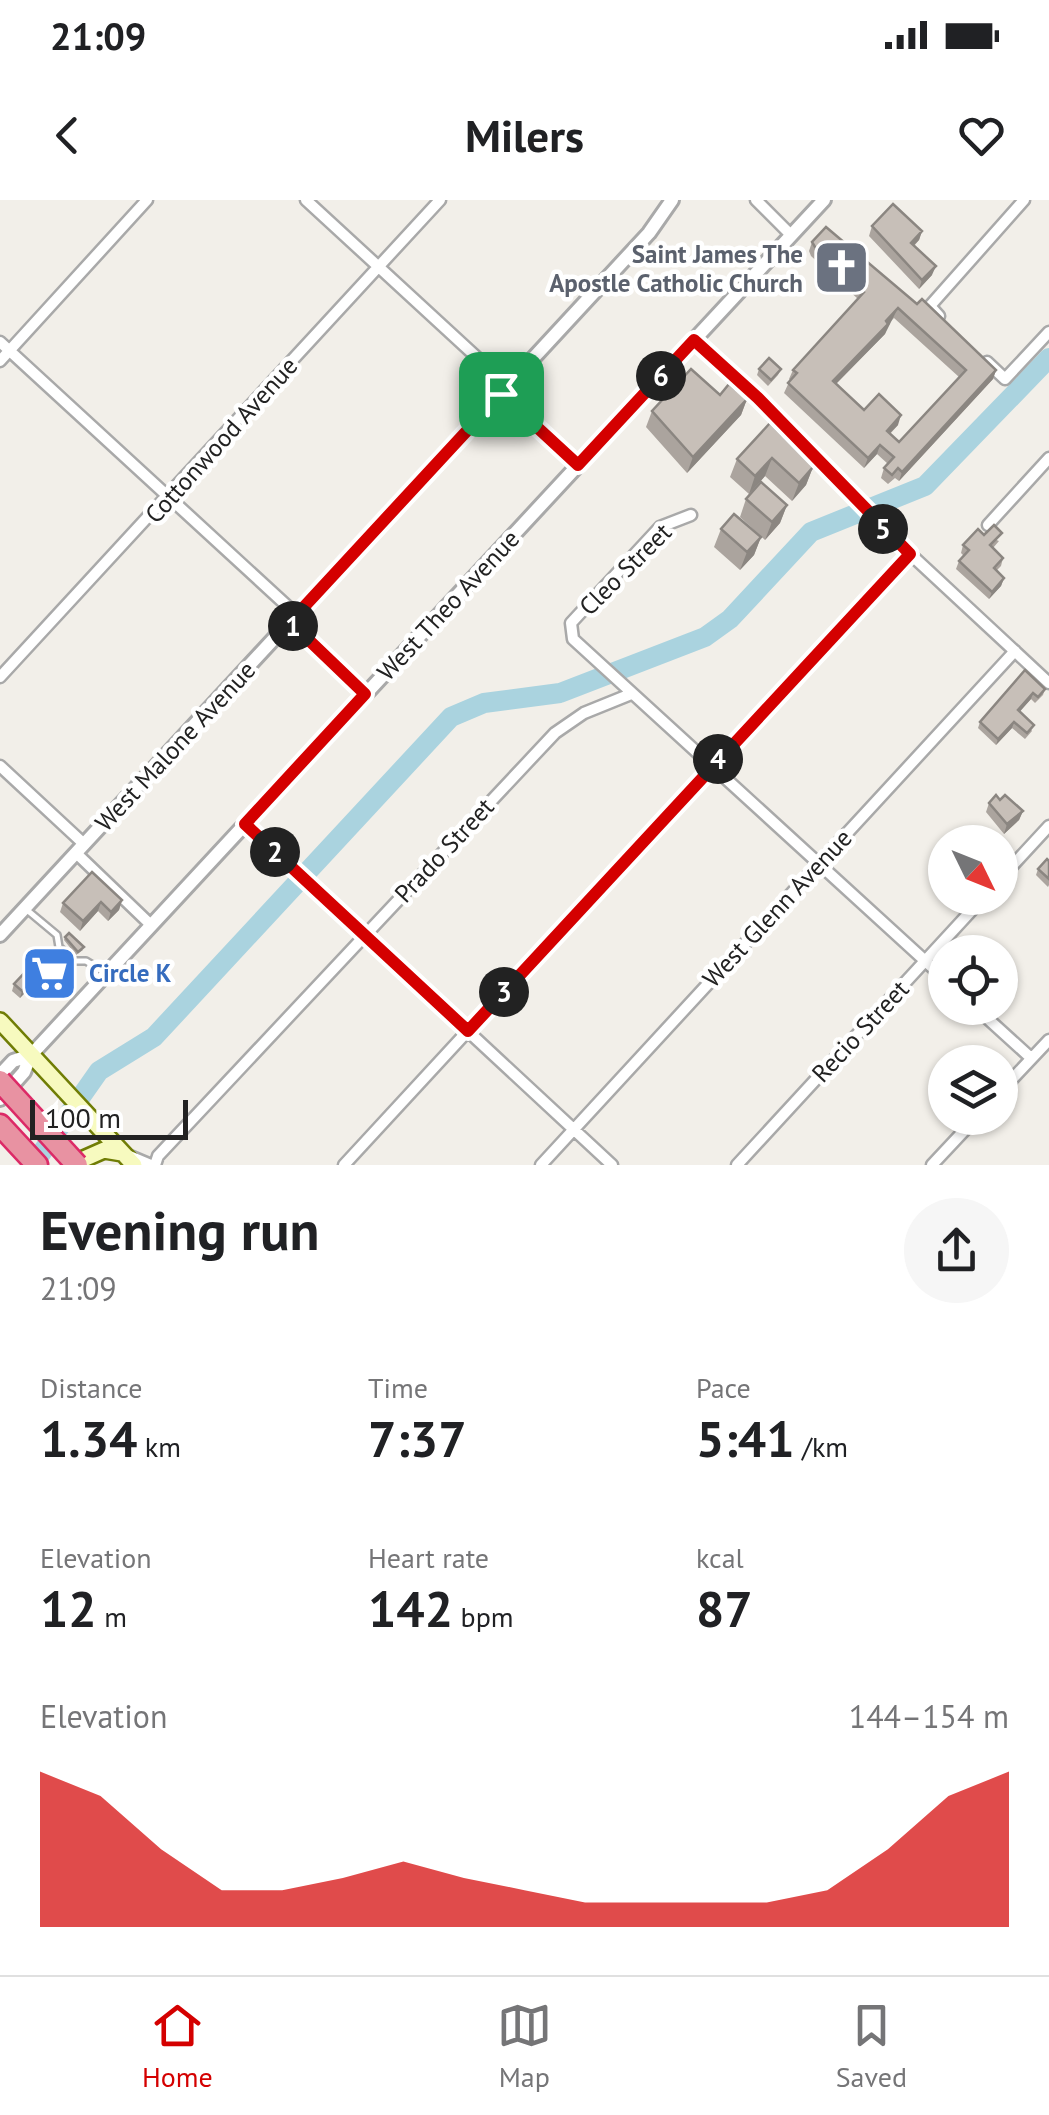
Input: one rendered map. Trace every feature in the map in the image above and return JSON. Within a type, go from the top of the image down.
[{"type":"highway","points":[[0,1078],[78,1165]]},
{"type":"highway","points":[[0,1125],[36,1165]]},
{"type":"main road","points":[[0,1022],[134,1165]]},
{"type":"main road","points":[[69,1165],[104,1150],[122,1152]]},
{"type":"street","points":[[0,360],[5,346],[147,200]]},
{"type":"street","points":[[306,200],[578,465]]},
{"type":"street","name":"Cottonwood Avenue","points":[[0,677],[440,200]]},
{"type":"street","name":"West Malone Avenue","points":[[0,935],[649,233],[672,200]]},
{"type":"street","points":[[756,200],[792,235]]},
{"type":"street","name":"West Theo Avenue","points":[[0,1099],[24,1072],[31,1055],[106,973],[824,200]]},
{"type":"street","points":[[948,325],[930,306],[1024,200]]},
{"type":"street","points":[[977,352],[1006,379],[1049,332]]},
{"type":"street","points":[[694,340],[758,398],[878,524],[1049,683]]},
{"type":"street","points":[[5,346],[170,497],[365,694]]},
{"type":"street","points":[[988,524],[1049,458]]},
{"type":"street","name":"Cleo Street","points":[[627,689],[570,633],[571,623],[660,527],[691,514]]},
{"type":"street","points":[[344,1165],[910,554]]},
{"type":"street","name":"West Glenn Avenue","points":[[542,1165],[1015,652]]},
{"type":"street","points":[[627,689],[928,963]]},
{"type":"street","name":"Prado Street","points":[[153,1165],[555,733],[627,689]]},
{"type":"street","points":[[0,766],[151,925]]},
{"type":"street","points":[[245,824],[612,1165]]},
{"type":"street","points":[[1018,860],[1049,826]]},
{"type":"street","name":"Recio Street","points":[[736,1165],[967,915]]},
{"type":"street","points":[[995,1025],[1031,1058]]},
{"type":"street","points":[[1018,1072],[1049,1040]]},
{"type":"street","name":"West Theo Avenue","points":[[0,1078],[13,1061],[31,1055]]},
{"type":"street","points":[[932,1165],[960,1135]]},
{"type":"street","points":[[122,1152],[153,1165]]},
{"type":"lane","points":[[24,908],[57,935],[59,947],[74,961],[86,961],[106,973]]},
{"type":"building","points":[[893,204],[922,231],[911,243],[936,266],[922,280],[872,226]]},
{"type":"building","points":[[826,227],[917,304],[922,299],[996,370],[902,472],[898,468],[892,475],[884,468],[894,457],[880,445],[868,458],[788,383],[797,373],[793,370],[864,292],[812,242]],"holes":[[[898,308],[966,370],[899,442],[887,431],[901,415],[879,394],[864,410],[833,381],[888,324],[886,321]]]},
{"type":"building","points":[[769,358],[781,369],[771,380],[759,369]]},
{"type":"building","points":[[691,369],[720,395],[729,384],[747,399],[693,457],[652,411]]},
{"type":"building","points":[[770,423],[813,467],[799,483],[772,458],[755,476],[737,459]]},
{"type":"building","points":[[761,482],[787,505],[772,522],[746,499]]},
{"type":"building","points":[[734,514],[761,537],[747,552],[721,529]]},
{"type":"building","points":[[994,525],[1002,533],[990,545],[1003,558],[994,568],[1004,578],[992,592],[959,561],[969,550],[963,545],[978,529],[984,535]]},
{"type":"building","points":[[1025,670],[1045,689],[1038,697],[1033,693],[1018,710],[1034,725],[1027,733],[1014,722],[998,739],[980,722]]},
{"type":"building","points":[[996,795],[1000,800],[1005,795],[1023,811],[1007,824],[989,803]]},
{"type":"building","points":[[1049,861],[1049,879],[1038,869]]},
{"type":"building","points":[[92,872],[122,900],[111,912],[101,902],[83,921],[63,903]]},
{"type":"building","points":[[69,933],[84,947],[78,952],[65,937]]},
{"type":"building","points":[[61,948],[71,958],[53,981],[41,971],[22,991],[14,984],[45,951],[53,958]]},
{"type":"waterway","points":[[33,1165],[99,1071],[154,1037],[451,717],[484,703],[560,693],[705,637],[730,619],[811,532],[925,486],[1049,358]]},
{"type":"place","name":"Saint James The Apostle Catholic Church","points":[[842,268]]},
{"type":"place","name":"Circle K","points":[[50,973]]},
{"type":"route","points":[[694,340],[758,398],[910,554],[468,1031],[245,824],[365,694],[290,622],[501,394],[578,465],[694,340]]}]
